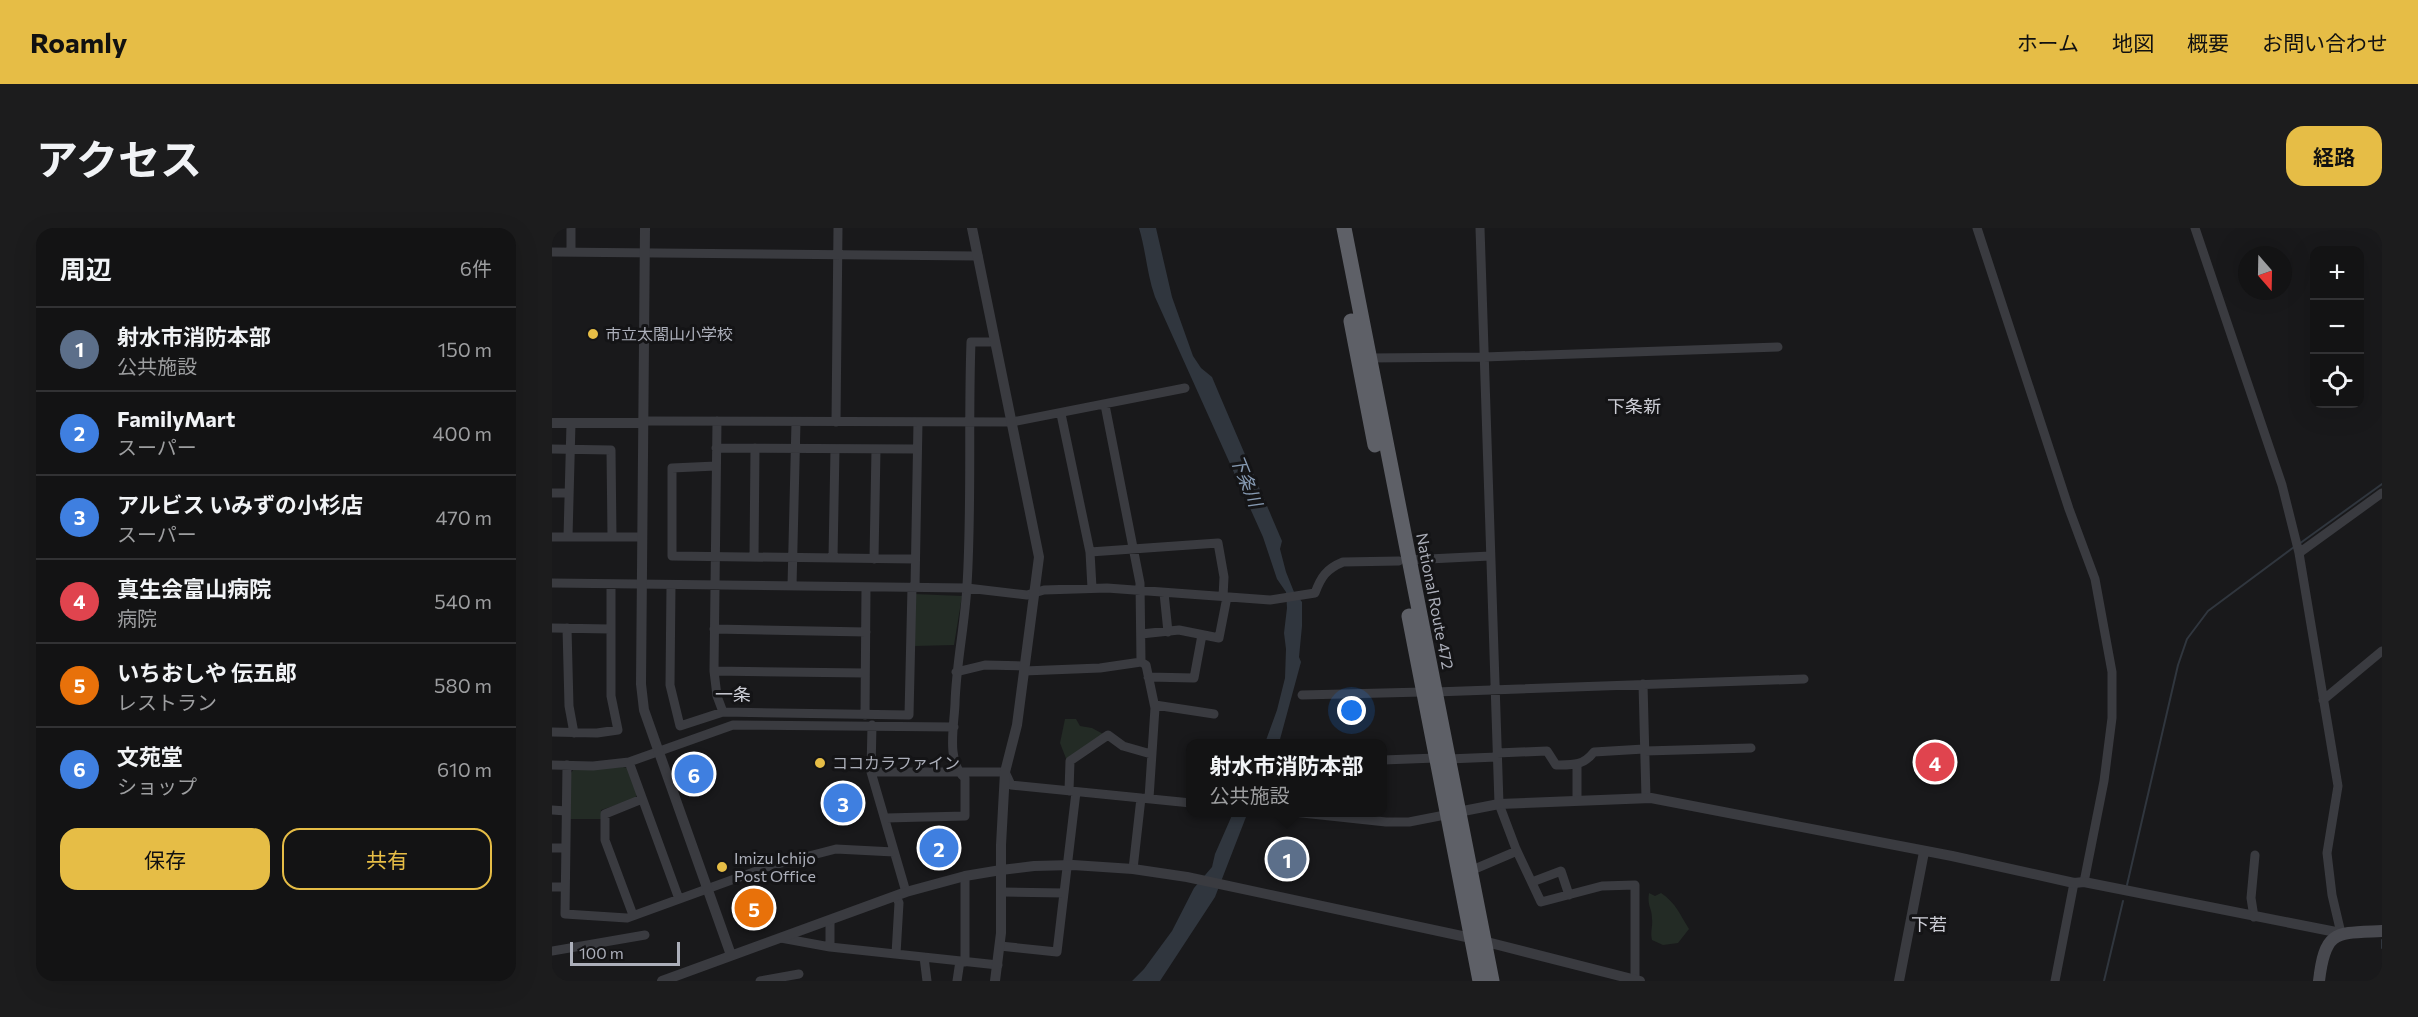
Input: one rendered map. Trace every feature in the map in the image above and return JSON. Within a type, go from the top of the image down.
[{"type":"highway","name":"National Route 472","points":[[1335,228],[1358,359],[1404,560]]},
{"type":"highway","name":"National Route 472","points":[[1344,228],[1404,560],[1477,939],[1492,981]]},
{"type":"highway","name":"National Route 472","points":[[1453,813],[1470,871],[1480,981]]},
{"type":"main road","points":[[2319,981],[2329,942],[2341,933],[2382,931]]},
{"type":"street","points":[[571,228],[571,252]]},
{"type":"street","points":[[645,228],[641,684],[645,710],[658,750],[709,890],[730,956]]},
{"type":"street","points":[[836,423],[838,228]]},
{"type":"street","points":[[972,228],[1039,557],[1017,725],[1005,772],[1000,946],[995,981]]},
{"type":"street","points":[[662,981],[901,894],[965,876],[1034,866],[1067,865],[1133,869],[1187,878],[1477,939],[1637,980],[1635,885],[1602,886],[1541,902],[1517,851],[1499,804],[1480,228]]},
{"type":"street","points":[[1977,228],[2069,509],[2095,579],[2112,672],[2112,717],[2104,781],[2055,981]]},
{"type":"street","points":[[1334,817],[1409,822],[1499,804],[1646,798],[2341,933],[2332,895],[2327,853],[2338,786],[2299,553],[2282,485],[2195,228]]},
{"type":"street","points":[[552,252],[978,256]]},
{"type":"street","points":[[886,818],[964,816],[965,778],[958,772],[954,761],[954,727],[956,672],[967,588],[971,342],[995,342]]},
{"type":"street","points":[[1369,358],[1484,357],[1778,347]]},
{"type":"street","points":[[552,423],[1012,422],[1185,388]]},
{"type":"street","points":[[1104,405],[1134,548],[1140,589],[1141,662]]},
{"type":"street","points":[[1061,414],[1090,552],[1092,588]]},
{"type":"street","points":[[717,421],[714,671],[717,696],[723,712]]},
{"type":"street","points":[[792,586],[796,422]]},
{"type":"street","points":[[671,585],[670,685],[680,726],[723,712],[909,715],[918,422]]},
{"type":"street","points":[[568,537],[571,423]]},
{"type":"street","points":[[716,447],[917,449]]},
{"type":"street","points":[[754,557],[755,448]]},
{"type":"street","points":[[833,558],[835,448]]},
{"type":"street","points":[[552,449],[611,450],[612,537]]},
{"type":"street","points":[[874,559],[876,449]]},
{"type":"street","points":[[716,466],[672,468],[672,556],[915,559]]},
{"type":"street","points":[[552,493],[569,493]]},
{"type":"street","points":[[2299,553],[2382,494]]},
{"type":"street","points":[[552,537],[641,537]]},
{"type":"street","points":[[1090,552],[1218,543],[1225,597],[1219,638],[1179,630],[1141,634]]},
{"type":"street","points":[[552,583],[967,588],[1027,595],[1044,590],[1140,589],[1164,593],[1274,600],[1315,593],[1320,578],[1335,565],[1343,562],[1490,556]]},
{"type":"street","points":[[552,732],[597,733],[618,730],[611,696],[611,584]]},
{"type":"street","points":[[865,715],[866,587]]},
{"type":"street","points":[[1164,593],[1168,632]]},
{"type":"street","points":[[552,628],[610,629]]},
{"type":"street","points":[[567,628],[569,706],[574,733]]},
{"type":"street","points":[[714,629],[866,632]]},
{"type":"street","points":[[1148,677],[1194,678],[1202,634]]},
{"type":"street","points":[[2324,700],[2382,651]]},
{"type":"street","points":[[956,672],[985,665],[1024,668],[1100,668],[1141,662],[1146,665],[1155,705],[1151,754],[1133,869]]},
{"type":"street","points":[[714,671],[864,673]]},
{"type":"street","points":[[1302,695],[1804,680]]},
{"type":"street","points":[[1643,684],[1646,798]]},
{"type":"street","points":[[1155,705],[1214,714]]},
{"type":"street","points":[[552,765],[593,766],[629,762],[733,725],[954,727]]},
{"type":"street","points":[[872,725],[871,771],[886,818],[901,894],[896,954]]},
{"type":"street","points":[[1000,946],[1057,952],[1073,792],[1070,761],[1108,735],[1124,746],[1151,754]]},
{"type":"street","points":[[1387,760],[1547,751],[1556,765],[1576,765],[1588,760],[1594,752],[1751,748]]},
{"type":"street","points":[[629,762],[679,899]]},
{"type":"street","points":[[567,765],[565,914],[627,918],[770,866],[836,849],[894,852]]},
{"type":"street","points":[[1576,765],[1577,800]]},
{"type":"street","points":[[871,771],[1005,772]]},
{"type":"street","points":[[1005,772],[1011,785],[1186,802]]},
{"type":"street","points":[[633,915],[605,840],[605,814],[642,800]]},
{"type":"street","points":[[552,810],[566,811]]},
{"type":"street","points":[[552,848],[565,848]]},
{"type":"street","points":[[1470,871],[1517,851]]},
{"type":"street","points":[[1899,981],[1924,852]]},
{"type":"street","points":[[2254,917],[2251,898],[2255,855]]},
{"type":"street","points":[[1532,882],[1561,871],[1569,895]]},
{"type":"street","points":[[957,981],[962,961],[965,876]]},
{"type":"street","points":[[552,887],[565,887]]},
{"type":"street","points":[[1002,892],[1064,893]]},
{"type":"street","points":[[830,920],[830,947]]},
{"type":"street","points":[[552,951],[645,935]]},
{"type":"street","points":[[781,938],[830,947],[998,966]]},
{"type":"street","points":[[924,957],[927,981]]},
{"type":"street","points":[[760,981],[799,974]]},
{"type":"shaded area","points":[[914,594],[962,596],[954,645],[915,646]]},
{"type":"shaded area","points":[[1065,719],[1076,719],[1080,726],[1092,728],[1105,735],[1067,761],[1060,743]]},
{"type":"shaded area","points":[[628,768],[637,794],[635,799],[601,810],[601,819],[570,819],[570,774],[574,769]]},
{"type":"shaded area","points":[[1649,893],[1655,896],[1661,893],[1666,897],[1689,929],[1678,943],[1663,945],[1652,940]]},
{"type":"water","name":"下条川","points":[[1139,228],[1156,228],[1172,297],[1193,356],[1201,368],[1212,377],[1282,541],[1280,549],[1286,572],[1294,592],[1302,602],[1299,657],[1301,662],[1280,739],[1266,739],[1285,678],[1286,592],[1277,579],[1263,537],[1155,297]]},
{"type":"water","points":[[1231,817],[1246,817],[1215,897],[1160,981],[1132,981],[1144,969],[1172,931],[1194,888],[1212,867],[1215,854]]},
{"type":"waterway","points":[[2299,544],[2382,484]]},
{"type":"waterway","points":[[2127,885],[2178,665],[2187,639],[2208,611],[2294,547]]},
{"type":"waterway","points":[[2104,981],[2123,901]]},
{"type":"waterway","points":[[2382,940],[2382,948]]},
{"type":"place","name":"市立太閤山小学校","points":[[593,334]]},
{"type":"place","name":"真生会富山病院","points":[[1935,762]]},
{"type":"place","name":"ココカラファイン","points":[[820,763]]},
{"type":"place","name":"文苑堂","points":[[694,774]]},
{"type":"place","name":"アルビス いみずの小杉店","points":[[843,803]]},
{"type":"place","name":"FamilyMart","points":[[939,848]]},
{"type":"place","name":"射水市消防本部","points":[[1287,859]]},
{"type":"place","name":"Imizu Ichijo Post Office","points":[[722,867]]},
{"type":"place","name":"いちおしや 伝五郎","points":[[754,908]]},
{"type":"district","name":"下条新","points":[[1634,407]]},
{"type":"district","name":"一条","points":[[733,695]]},
{"type":"district","name":"下若","points":[[1929,925]]}]
